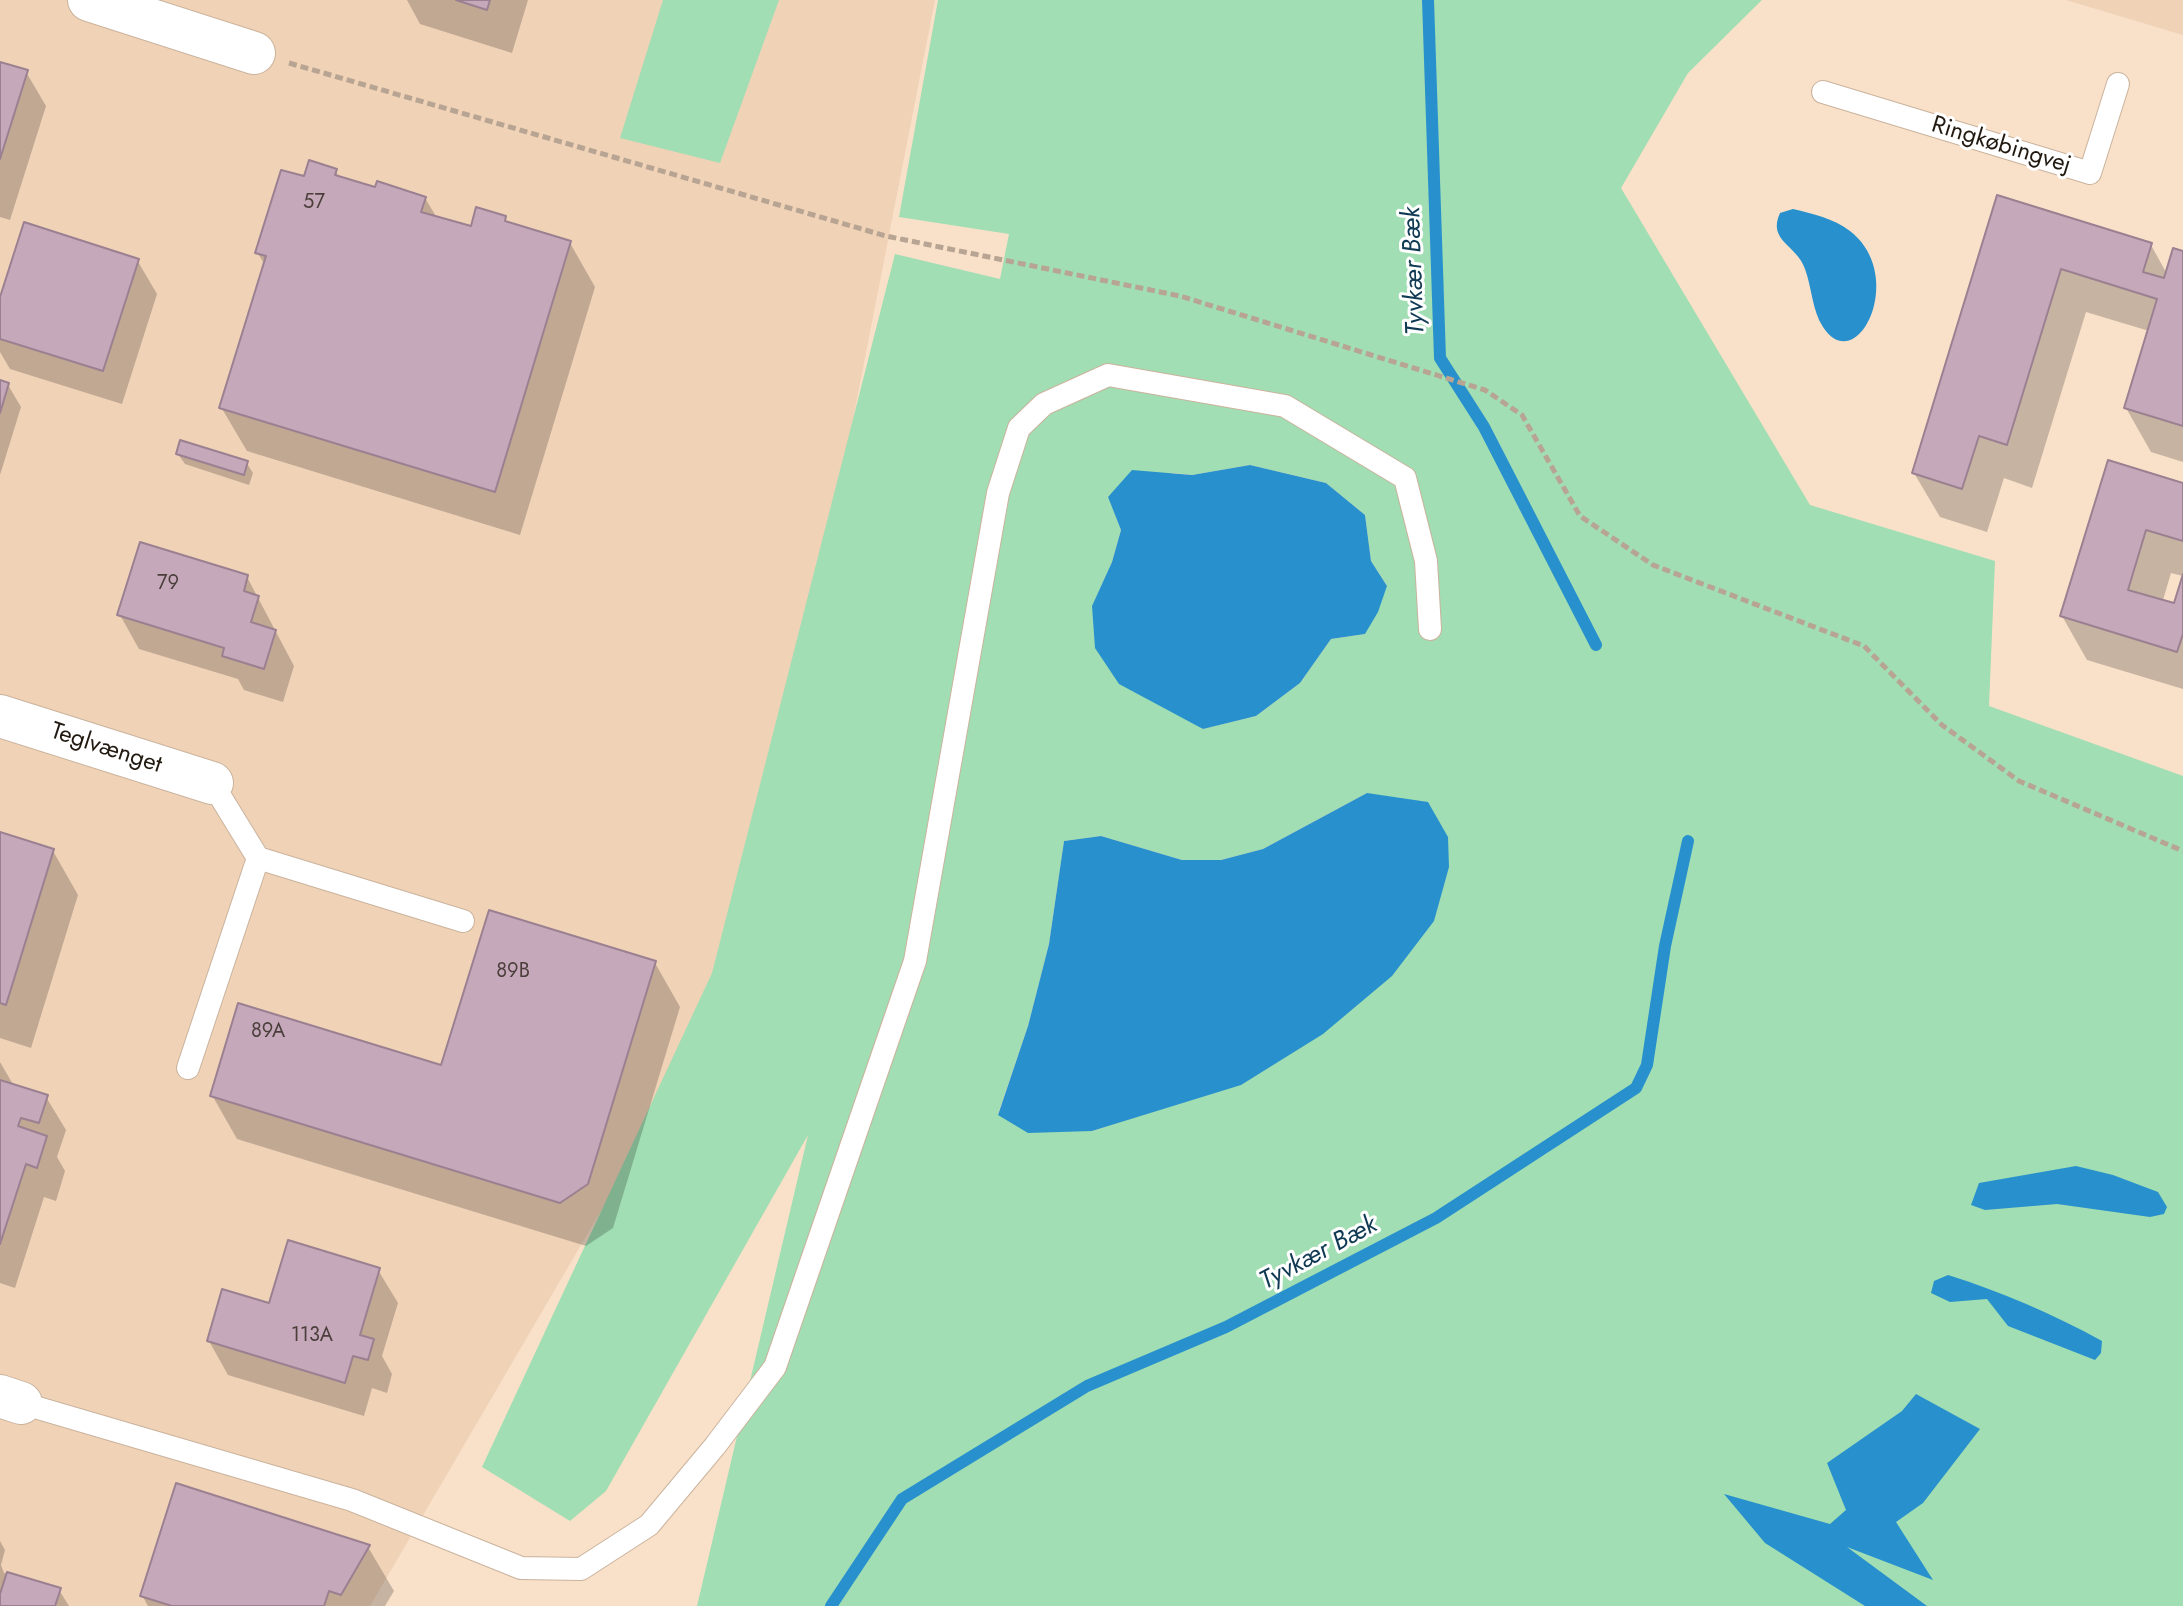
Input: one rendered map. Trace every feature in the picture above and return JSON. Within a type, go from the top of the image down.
[{"type":"street","points":[[89,0],[254,53]]},
{"type":"street","name":"Teglvænget","points":[[0,716],[212,783]]},
{"type":"lane","name":"Ringkøbingvej","points":[[1823,92],[2090,173],[2118,84]]},
{"type":"lane","points":[[10,1399],[352,1500],[521,1568],[581,1569],[649,1525],[775,1367],[915,961],[998,493],[1019,428],[1044,404],[1108,375],[1285,406],[1405,478],[1426,561],[1430,629]]},
{"type":"lane","points":[[212,783],[258,858],[463,921]]},
{"type":"lane","points":[[188,1068],[258,858]]},
{"type":"path","points":[[254,53],[886,236],[1180,296],[1485,390],[1522,415],[1580,516],[1653,565],[1864,646],[1942,725],[2019,781],[2183,851]]},
{"type":"shaded area","points":[[0,0],[935,0],[747,961],[370,1606],[0,1606]]},
{"type":"shaded area","points":[[2066,0],[2183,0],[2183,35]]},
{"type":"green space","points":[[663,0],[779,0],[720,163],[620,138]]},
{"type":"green space","points":[[938,0],[1762,0],[1688,73],[1621,188],[1810,505],[1995,561],[1989,706],[2183,776],[2183,1606],[697,1606],[808,1135],[606,1491],[570,1521],[482,1467],[712,973],[895,254],[1000,279],[1009,234],[899,217]],"holes":[[[1250,465],[1326,483],[1365,515],[1371,561],[1387,586],[1365,634],[1331,639],[1300,683],[1256,716],[1202,729],[1092,607],[1112,562],[1121,530],[1108,496],[1173,473],[1192,475]],[[1367,793],[1151,1112],[1092,1131],[998,1114],[1028,1026],[1049,944],[1064,841],[1101,836],[1182,860],[1221,860],[1263,849]]]},
{"type":"water","points":[[1793,209],[1837,223],[1850,231],[1867,250],[1875,272],[1876,295],[1871,315],[1862,331],[1850,340],[1836,340],[1823,327],[1805,269],[1780,237],[1777,222],[1780,213]]},
{"type":"water","points":[[1250,465],[1326,483],[1365,515],[1371,561],[1387,586],[1378,612],[1365,634],[1331,639],[1300,683],[1256,716],[1203,729],[1119,684],[1095,648],[1092,606],[1112,562],[1121,530],[1108,497],[1132,470],[1192,475]]},
{"type":"water","points":[[1367,793],[1428,802],[1448,837],[1449,867],[1434,921],[1392,976],[1323,1034],[1241,1085],[1092,1131],[1028,1133],[998,1115],[1028,1026],[1049,944],[1064,841],[1101,836],[1182,860],[1221,860],[1263,849]]},
{"type":"water","points":[[2076,1166],[2113,1175],[2158,1192],[2167,1207],[2164,1214],[2150,1217],[2057,1204],[1985,1210],[1971,1205],[1979,1183]]},
{"type":"water","points":[[1948,1275],[2008,1296],[2084,1331],[2102,1341],[2101,1353],[2095,1360],[2008,1326],[1987,1299],[1950,1302],[1931,1293],[1934,1281]]},
{"type":"water","points":[[1916,1394],[1980,1429],[1923,1503],[1896,1522],[1933,1580],[1847,1547],[1927,1606],[1865,1606],[1765,1543],[1724,1494],[1830,1524],[1846,1510],[1827,1463],[1902,1411]]},
{"type":"building","points":[[456,0],[490,0],[487,10]]},
{"type":"building","points":[[0,62],[28,70],[0,159]]},
{"type":"building","points":[[309,160],[337,169],[335,175],[375,187],[377,181],[426,197],[421,212],[471,226],[476,207],[506,216],[505,221],[571,241],[495,492],[219,408],[266,256],[255,253],[281,170],[304,176]]},
{"type":"building","points":[[1997,195],[2152,243],[2143,272],[2164,278],[2173,248],[2183,251],[2183,426],[2124,408],[2157,299],[2061,269],[2007,445],[1979,436],[1962,489],[1912,473]]},
{"type":"building","points":[[24,222],[139,259],[103,371],[0,339],[0,297]]},
{"type":"building","points":[[0,380],[9,383],[0,413]]},
{"type":"building","points":[[180,440],[248,461],[244,475],[176,454]]},
{"type":"building","points":[[2108,460],[2183,483],[2183,541],[2146,530],[2128,590],[2174,603],[2183,574],[2183,634],[2177,652],[2060,616]]},
{"type":"building","points":[[140,542],[248,575],[244,591],[259,596],[251,622],[276,630],[264,669],[222,656],[224,648],[117,615]]},
{"type":"building","points":[[0,832],[54,849],[6,1005],[0,1003]]},
{"type":"building","points":[[489,910],[656,961],[588,1184],[560,1203],[210,1096],[238,1003],[441,1065]]},
{"type":"building","points":[[0,1080],[48,1095],[39,1123],[21,1118],[18,1126],[47,1136],[37,1168],[26,1164],[0,1244]]},
{"type":"building","points":[[288,1240],[380,1268],[360,1335],[374,1339],[368,1360],[353,1356],[345,1383],[207,1341],[222,1289],[269,1303]]},
{"type":"building","points":[[176,1483],[370,1545],[341,1595],[329,1591],[324,1606],[172,1606],[140,1596]]},
{"type":"building","points":[[7,1572],[61,1588],[55,1606],[0,1606],[0,1594]]},
{"type":"waterway","name":"Tyvkær Bæk","points":[[1428,0],[1440,358],[1484,427],[1596,645]]},
{"type":"waterway","name":"Tyvkær Bæk","points":[[831,1606],[902,1499],[1087,1386],[1226,1327],[1436,1218],[1636,1088],[1647,1065],[1665,946],[1688,841]]}]
